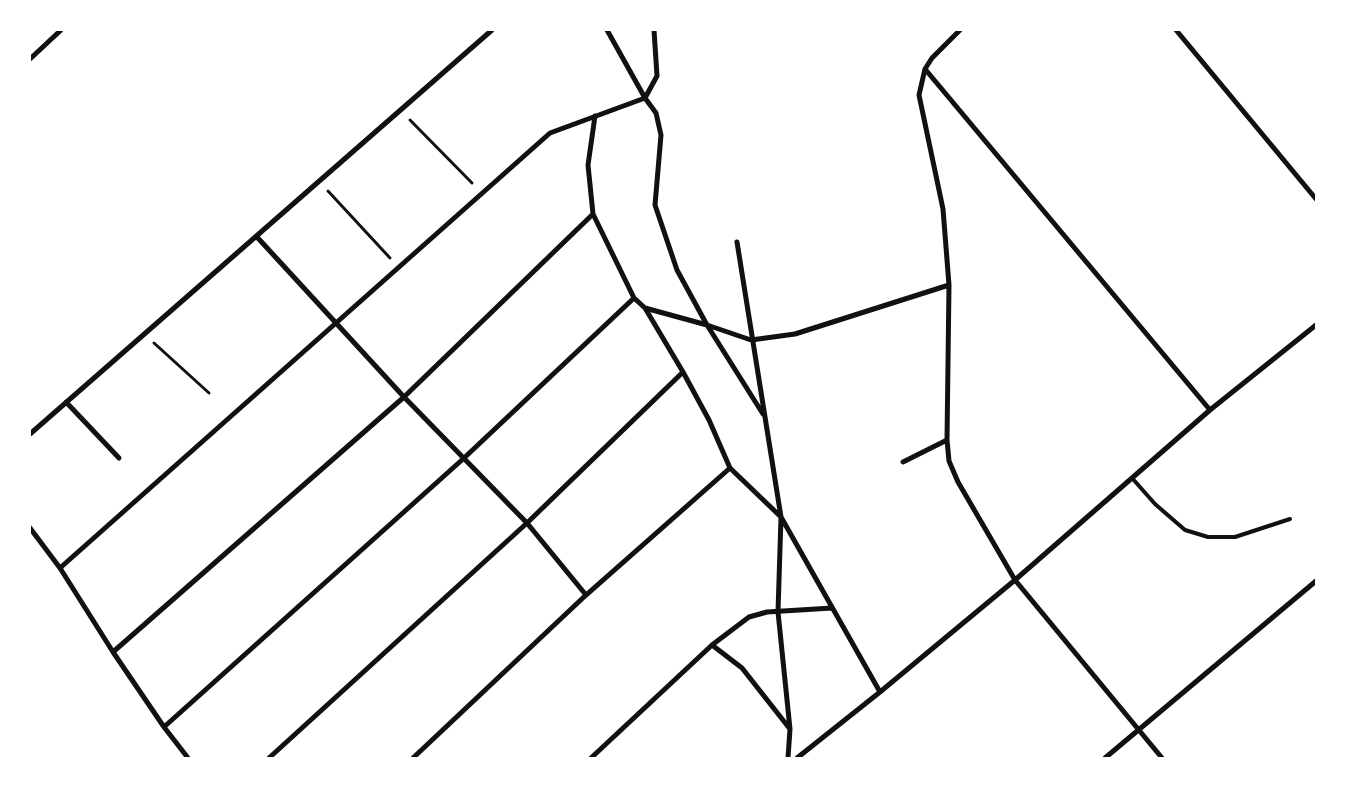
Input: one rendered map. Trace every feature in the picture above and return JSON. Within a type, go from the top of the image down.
[{"type":"street","points":[[30,59],[61,30]]},
{"type":"street","points":[[30,434],[492,30]]},
{"type":"street","points":[[606,30],[645,98],[656,113],[661,135],[655,205],[677,270],[708,325],[765,417]]},
{"type":"street","points":[[960,30],[932,58],[926,69],[919,95],[943,209],[949,285],[947,440],[949,461],[958,482],[1015,580],[1162,758]]},
{"type":"street","points":[[1176,30],[1316,199]]},
{"type":"street","points":[[60,568],[550,133],[645,98],[657,76],[656,31]]},
{"type":"street","points":[[926,69],[1210,410]]},
{"type":"street","points":[[595,116],[588,165],[593,214],[634,298],[645,308],[683,372],[709,420],[730,468],[781,517],[880,692]]},
{"type":"street","points":[[113,652],[404,397],[593,214]]},
{"type":"street","points":[[257,236],[404,397],[527,522],[586,595]]},
{"type":"street","points":[[737,242],[751,340],[781,517],[778,612],[790,729],[788,758]]},
{"type":"street","points":[[645,308],[708,325],[751,340],[795,334],[949,285]]},
{"type":"street","points":[[164,727],[463,458],[634,298]]},
{"type":"street","points":[[797,758],[1015,580],[1210,410],[1316,325]]},
{"type":"street","points":[[269,758],[527,522],[683,372]]},
{"type":"street","points":[[66,402],[119,458]]},
{"type":"street","points":[[903,462],[947,440]]},
{"type":"street","points":[[413,758],[586,595],[730,468]]},
{"type":"street","points":[[30,528],[60,568],[113,652],[164,727],[188,758]]},
{"type":"street","points":[[1105,758],[1316,581]]},
{"type":"street","points":[[591,758],[712,645],[749,617],[767,612],[832,608]]},
{"type":"street","points":[[712,645],[742,668],[790,729]]},
{"type":"lane","points":[[1132,478],[1155,504],[1185,530],[1208,537],[1235,537],[1290,519]]},
{"type":"path","points":[[400,110],[483,193]]},
{"type":"path","points":[[319,182],[399,268]]},
{"type":"path","points":[[145,334],[209,394]]}]
